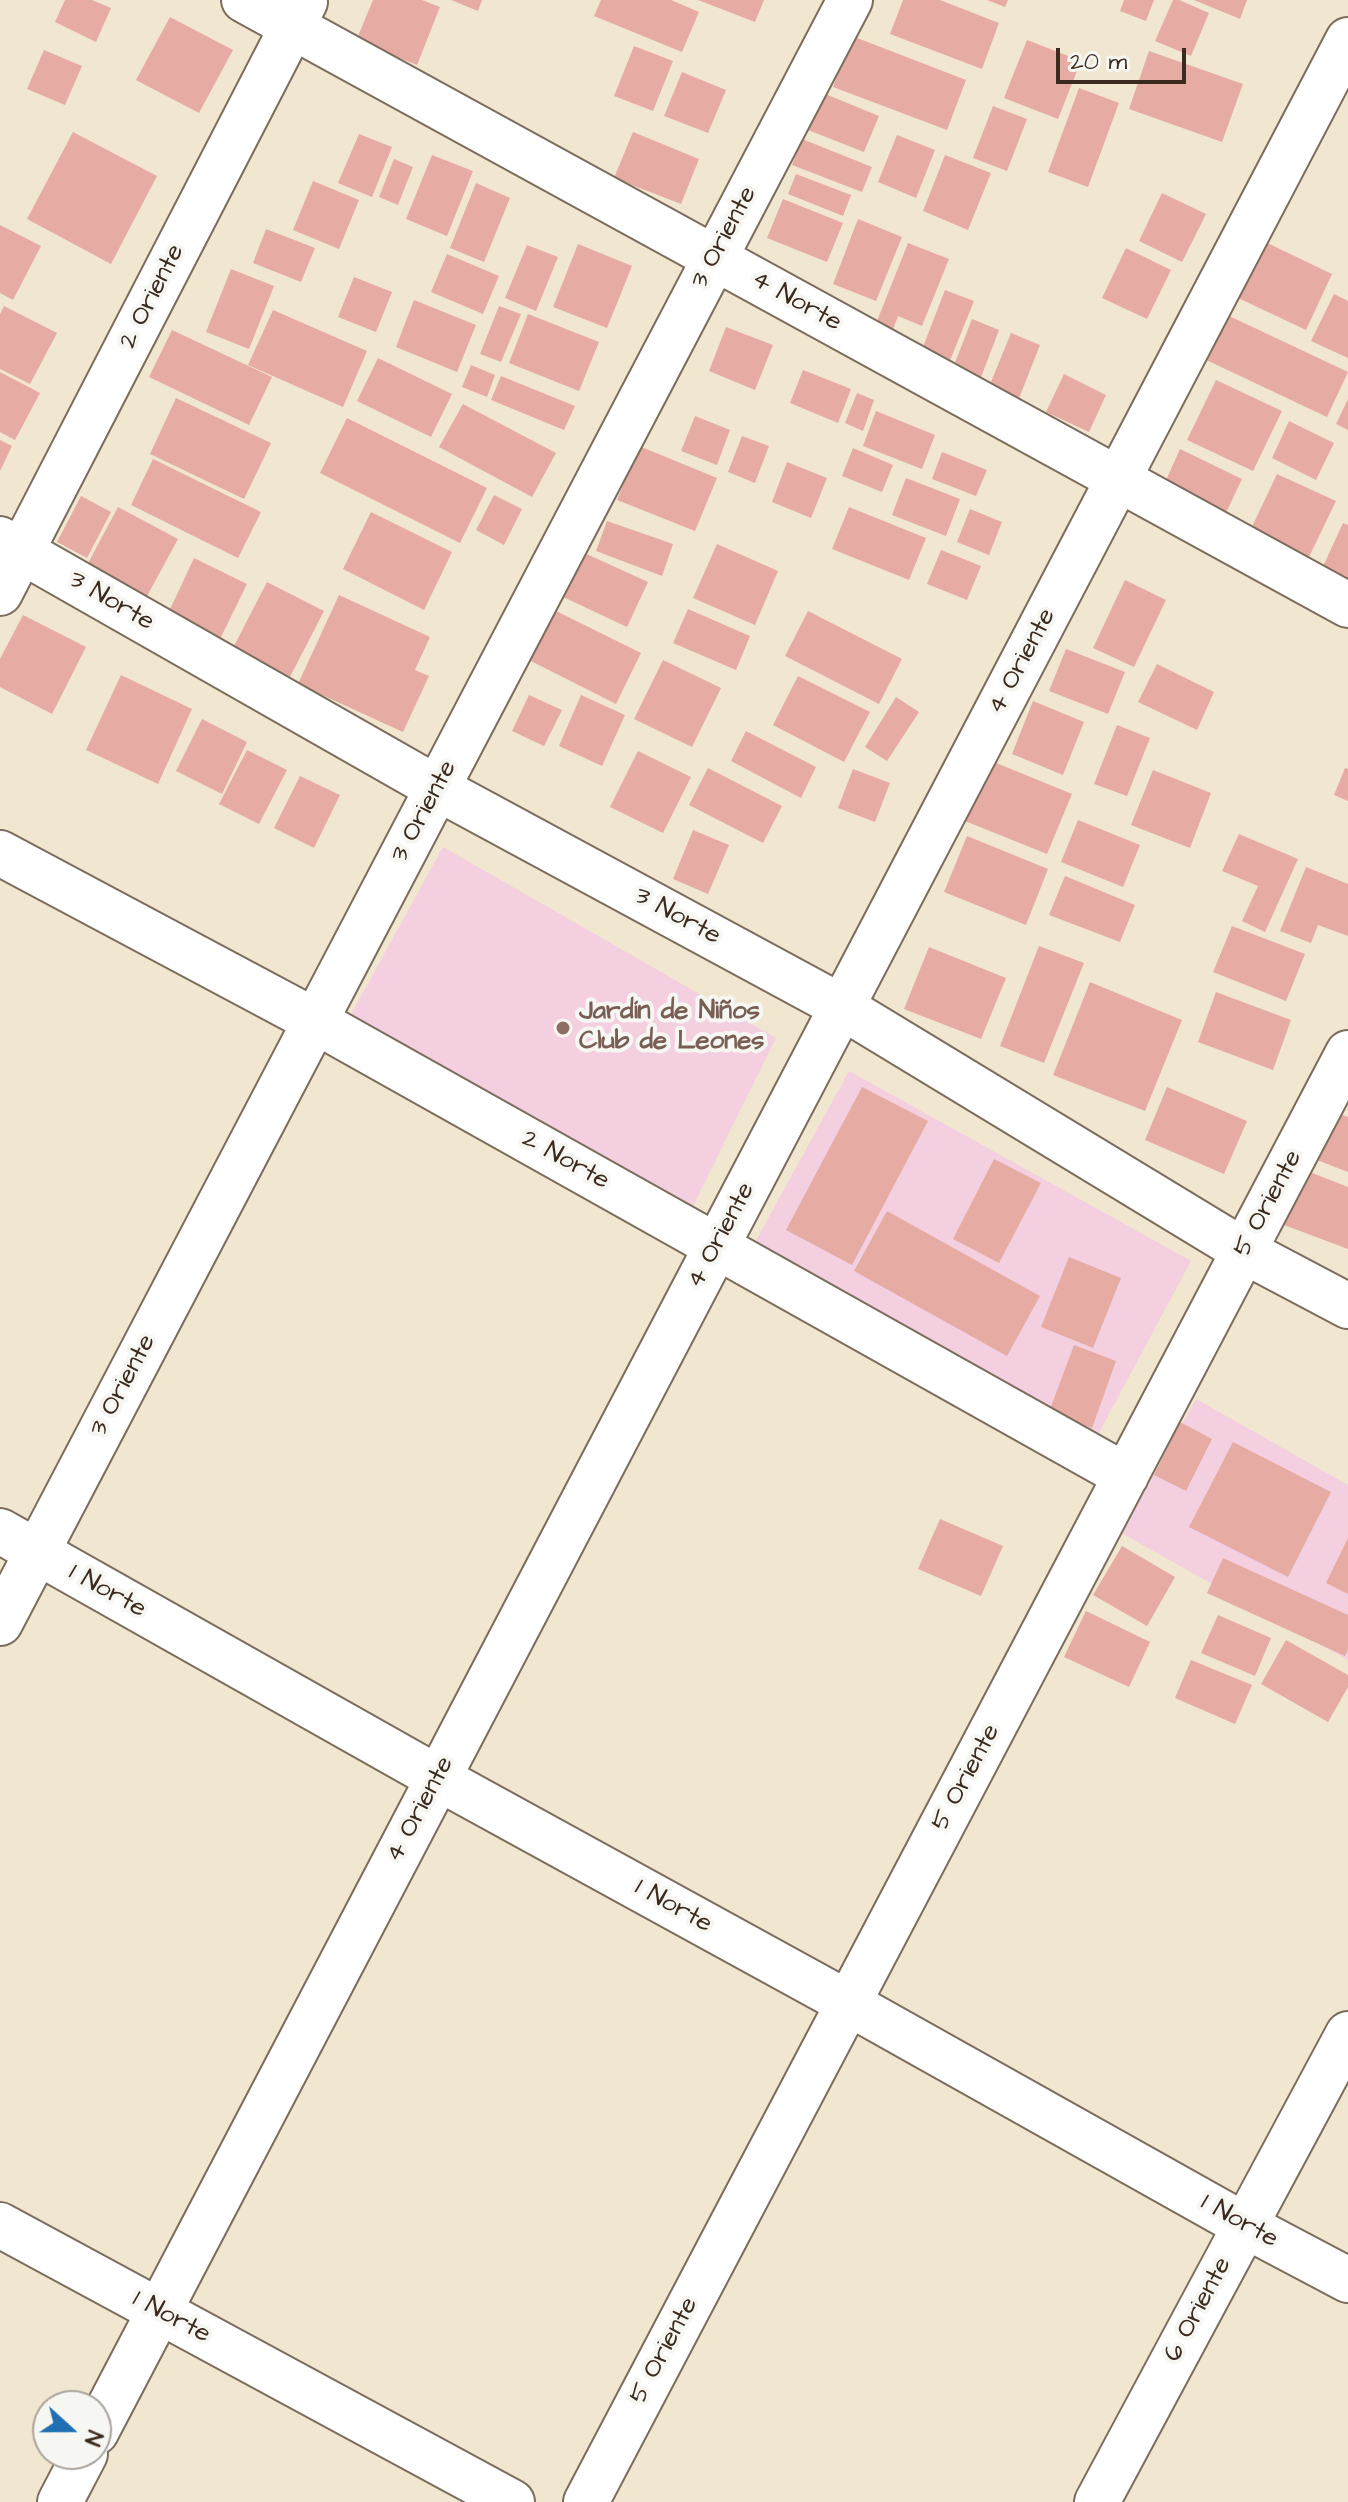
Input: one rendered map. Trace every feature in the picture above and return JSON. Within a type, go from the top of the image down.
[{"type":"street","name":"4 Norte","points":[[244,0],[299,13],[715,258],[1348,605]]},
{"type":"street","name":"3 Oriente","points":[[0,1623],[850,0]]},
{"type":"street","name":"2 Oriente","points":[[0,593],[11,545],[299,13]]},
{"type":"street","name":"4 Oriente","points":[[112,2401],[1348,40]]},
{"type":"street","name":"3 Norte","points":[[11,545],[437,788],[842,1007],[1244,1251],[1348,1306]]},
{"type":"street","name":"2 Norte","points":[[0,853],[315,1021],[1126,1476]]},
{"type":"street","name":"5 Oriente","points":[[586,2502],[1348,1053]]},
{"type":"street","name":"1 Norte","points":[[0,1531],[438,1778],[1348,2280]]},
{"type":"street","name":"6 Oriente","points":[[1097,2502],[1348,2034]]},
{"type":"street","name":"1 Norte","points":[[0,2225],[512,2502]]},
{"type":"street","points":[[60,2502],[77,2470]]},
{"type":"shaded area","name":"Jardín de Niños Club de Leones","points":[[443,847],[776,1038],[691,1210],[349,1018]]},
{"type":"shaded area","points":[[849,1071],[1191,1261],[1094,1442],[753,1246]]},
{"type":"shaded area","points":[[1196,1399],[1348,1485],[1348,1660],[1121,1533]]},
{"type":"building","points":[[65,0],[92,0],[111,8],[96,42],[55,22]]},
{"type":"building","points":[[373,0],[422,0],[440,7],[417,65],[356,41]]},
{"type":"building","points":[[451,0],[482,0],[478,11]]},
{"type":"building","points":[[601,0],[671,0],[699,12],[682,52],[594,16]]},
{"type":"building","points":[[698,0],[764,0],[755,22]]},
{"type":"building","points":[[903,0],[940,0],[999,23],[982,69],[890,34]]},
{"type":"building","points":[[987,0],[1008,0],[1005,7]]},
{"type":"building","points":[[1124,0],[1154,0],[1146,21],[1120,11]]},
{"type":"building","points":[[1173,0],[1209,13],[1191,56],[1155,41]]},
{"type":"building","points":[[1194,0],[1247,0],[1240,19]]},
{"type":"building","points":[[170,17],[233,50],[199,113],[136,80]]},
{"type":"building","points":[[852,36],[966,80],[947,130],[833,87]]},
{"type":"building","points":[[1027,40],[1081,61],[1058,119],[1004,98]]},
{"type":"building","points":[[634,46],[673,61],[653,111],[614,96]]},
{"type":"building","points":[[44,50],[82,66],[65,105],[27,89]]},
{"type":"building","points":[[1149,51],[1243,84],[1222,142],[1129,109]]},
{"type":"building","points":[[682,72],[726,90],[708,133],[664,116]]},
{"type":"building","points":[[1079,88],[1119,103],[1088,187],[1048,172]]},
{"type":"building","points":[[823,93],[879,116],[864,152],[808,130]]},
{"type":"building","points":[[993,106],[1027,119],[1007,171],[973,158]]},
{"type":"building","points":[[73,132],[157,176],[111,264],[27,219]]},
{"type":"building","points":[[633,132],[699,159],[681,204],[614,178]]},
{"type":"building","points":[[359,134],[392,147],[372,197],[338,183]]},
{"type":"building","points":[[897,135],[935,150],[916,198],[878,182]]},
{"type":"building","points":[[802,139],[872,167],[862,192],[792,165]]},
{"type":"building","points":[[432,155],[473,171],[447,236],[406,219]]},
{"type":"building","points":[[945,155],[991,173],[968,230],[923,211]]},
{"type":"building","points":[[394,159],[413,167],[398,205],[379,197]]},
{"type":"building","points":[[796,174],[851,195],[843,216],[788,194]]},
{"type":"building","points":[[313,181],[359,200],[339,249],[293,230]]},
{"type":"building","points":[[476,183],[510,198],[484,262],[450,248]]},
{"type":"building","points":[[1162,193],[1206,214],[1182,262],[1139,241]]},
{"type":"building","points":[[783,199],[843,223],[827,262],[767,238]]},
{"type":"building","points":[[858,219],[902,237],[876,301],[833,284]]},
{"type":"building","points":[[0,225],[41,246],[13,300],[0,293]]},
{"type":"building","points":[[266,229],[315,248],[301,282],[253,263]]},
{"type":"building","points":[[1261,240],[1332,274],[1306,330],[1234,296]]},
{"type":"building","points":[[908,243],[949,259],[922,326],[898,316],[890,338],[873,331]]},
{"type":"building","points":[[578,244],[632,266],[607,328],[553,307]]},
{"type":"building","points":[[527,245],[558,257],[536,311],[505,298]]},
{"type":"building","points":[[1126,248],[1171,270],[1147,319],[1102,298]]},
{"type":"building","points":[[447,254],[499,276],[483,314],[431,292]]},
{"type":"building","points":[[231,269],[274,286],[249,349],[206,332]]},
{"type":"building","points":[[354,277],[392,292],[376,332],[338,317]]},
{"type":"building","points":[[945,290],[974,301],[949,363],[921,352]]},
{"type":"building","points":[[1334,294],[1348,301],[1348,358],[1311,341]]},
{"type":"building","points":[[414,300],[476,325],[457,372],[396,347]]},
{"type":"building","points":[[4,306],[57,333],[30,384],[0,369],[0,314]]},
{"type":"building","points":[[499,306],[521,314],[501,362],[480,354]]},
{"type":"building","points":[[273,310],[367,351],[343,407],[248,365]]},
{"type":"building","points":[[1223,313],[1348,372],[1327,417],[1202,358]]},
{"type":"building","points":[[528,314],[599,342],[579,391],[509,363]]},
{"type":"building","points":[[972,319],[999,330],[978,385],[951,373]]},
{"type":"building","points":[[726,327],[773,345],[755,390],[709,371]]},
{"type":"building","points":[[172,330],[272,377],[249,425],[149,377]]},
{"type":"building","points":[[1011,333],[1040,345],[1016,406],[986,394]]},
{"type":"building","points":[[378,358],[452,394],[431,437],[357,401]]},
{"type":"building","points":[[471,365],[495,375],[487,397],[462,387]]},
{"type":"building","points":[[803,370],[851,389],[838,423],[790,403]]},
{"type":"building","points":[[0,372],[40,393],[15,440],[0,432]]},
{"type":"building","points":[[1064,374],[1106,395],[1089,432],[1046,412]]},
{"type":"building","points":[[501,376],[575,406],[564,430],[491,400]]},
{"type":"building","points":[[1216,380],[1282,411],[1253,471],[1187,440]]},
{"type":"building","points":[[857,393],[874,400],[863,431],[845,423]]},
{"type":"building","points":[[176,398],[271,443],[244,499],[150,454]]},
{"type":"building","points":[[1348,399],[1348,430],[1336,424]]},
{"type":"building","points":[[463,404],[556,453],[532,497],[439,447]]},
{"type":"building","points":[[876,411],[935,435],[922,469],[863,446]]},
{"type":"building","points":[[695,416],[730,430],[717,465],[681,451]]},
{"type":"building","points":[[347,418],[487,488],[460,543],[320,473]]},
{"type":"building","points":[[1289,421],[1334,443],[1316,480],[1272,458]]},
{"type":"building","points":[[742,436],[769,446],[755,483],[728,472]]},
{"type":"building","points":[[0,440],[12,446],[0,471]]},
{"type":"building","points":[[639,446],[717,478],[695,531],[617,500]]},
{"type":"building","points":[[853,448],[893,465],[882,492],[842,476]]},
{"type":"building","points":[[1180,449],[1242,479],[1224,517],[1163,487]]},
{"type":"building","points":[[942,452],[987,470],[976,496],[932,479]]},
{"type":"building","points":[[153,459],[261,512],[238,558],[131,505]]},
{"type":"building","points":[[787,462],[827,478],[811,518],[772,502]]},
{"type":"building","points":[[1277,474],[1336,501],[1308,559],[1250,531]]},
{"type":"building","points":[[906,478],[960,499],[946,536],[892,515]]},
{"type":"building","points":[[494,495],[522,509],[504,545],[476,530]]},
{"type":"building","points":[[81,496],[111,512],[87,558],[57,542]]},
{"type":"building","points":[[118,507],[178,539],[146,598],[87,565]]},
{"type":"building","points":[[849,507],[926,538],[909,580],[832,549]]},
{"type":"building","points":[[970,509],[1002,522],[989,555],[957,542]]},
{"type":"building","points":[[371,512],[452,552],[424,610],[343,569]]},
{"type":"building","points":[[607,521],[673,544],[662,576],[596,551]]},
{"type":"building","points":[[1343,523],[1348,525],[1348,586],[1320,573]]},
{"type":"building","points":[[717,544],[778,571],[755,625],[693,598]]},
{"type":"building","points":[[941,550],[981,566],[967,600],[927,584]]},
{"type":"building","points":[[580,551],[648,582],[627,627],[559,595]]},
{"type":"building","points":[[194,558],[247,584],[218,643],[166,618]]},
{"type":"building","points":[[1125,580],[1166,600],[1134,667],[1093,648]]},
{"type":"building","points":[[267,582],[324,611],[290,677],[233,648]]},
{"type":"building","points":[[339,595],[430,637],[415,670],[429,676],[403,732],[298,684]]},
{"type":"building","points":[[546,606],[641,653],[616,704],[521,656]]},
{"type":"building","points":[[688,609],[750,636],[736,670],[673,643]]},
{"type":"building","points":[[808,611],[902,659],[879,704],[785,656]]},
{"type":"building","points":[[23,615],[86,647],[52,714],[0,687],[0,659]]},
{"type":"building","points":[[1066,649],[1125,672],[1108,714],[1049,691]]},
{"type":"building","points":[[663,660],[721,688],[692,747],[634,719]]},
{"type":"building","points":[[1157,664],[1214,692],[1197,730],[1138,702]]},
{"type":"building","points":[[121,675],[192,709],[158,784],[86,750]]},
{"type":"building","points":[[798,676],[870,712],[844,762],[773,725]]},
{"type":"building","points":[[529,695],[562,710],[544,746],[512,731]]},
{"type":"building","points":[[581,695],[625,715],[602,766],[559,746]]},
{"type":"building","points":[[896,697],[919,712],[887,761],[865,747]]},
{"type":"building","points":[[1033,701],[1084,722],[1063,775],[1012,754]]},
{"type":"building","points":[[202,719],[247,742],[222,794],[176,771]]},
{"type":"building","points":[[1117,725],[1150,738],[1127,796],[1094,784]]},
{"type":"building","points":[[746,731],[816,767],[801,798],[731,761]]},
{"type":"building","points":[[247,750],[287,770],[259,824],[219,804]]},
{"type":"building","points":[[638,751],[691,777],[663,833],[610,807]]},
{"type":"building","points":[[989,760],[1072,794],[1047,854],[965,821]]},
{"type":"building","points":[[708,768],[782,806],[763,843],[689,805]]},
{"type":"building","points":[[1345,768],[1348,769],[1348,801],[1334,795]]},
{"type":"building","points":[[853,769],[890,783],[875,822],[838,808]]},
{"type":"building","points":[[1153,770],[1211,793],[1190,848],[1131,825]]},
{"type":"building","points":[[300,776],[340,795],[314,848],[274,828]]},
{"type":"building","points":[[1078,820],[1140,845],[1123,887],[1061,862]]},
{"type":"building","points":[[693,830],[729,845],[708,894],[673,879]]},
{"type":"building","points":[[1239,834],[1298,859],[1265,932],[1242,921],[1258,886],[1222,871]]},
{"type":"building","points":[[967,836],[1048,869],[1026,925],[944,892]]},
{"type":"building","points":[[1306,867],[1348,884],[1348,936],[1318,925],[1311,943],[1280,931]]},
{"type":"building","points":[[1065,876],[1135,905],[1120,942],[1049,915]]},
{"type":"building","points":[[1232,926],[1305,954],[1286,1001],[1213,972]]},
{"type":"building","points":[[1039,946],[1084,963],[1044,1063],[1000,1046]]},
{"type":"building","points":[[929,947],[1006,978],[981,1039],[904,1009]]},
{"type":"building","points":[[1090,982],[1182,1020],[1145,1111],[1053,1075]]},
{"type":"building","points":[[1216,992],[1291,1020],[1273,1070],[1198,1042]]},
{"type":"building","points":[[862,1087],[928,1121],[852,1265],[786,1230]]},
{"type":"building","points":[[1167,1087],[1247,1121],[1224,1174],[1145,1140]]},
{"type":"building","points":[[1330,1110],[1348,1117],[1348,1172],[1312,1158]]},
{"type":"building","points":[[994,1159],[1041,1183],[999,1263],[953,1239]]},
{"type":"building","points":[[1297,1167],[1348,1187],[1348,1249],[1276,1222]]},
{"type":"building","points":[[887,1211],[1040,1296],[1007,1356],[854,1271]]},
{"type":"building","points":[[1069,1257],[1121,1278],[1093,1348],[1041,1327]]},
{"type":"building","points":[[1074,1345],[1116,1361],[1092,1428],[1049,1412]]},
{"type":"building","points":[[1180,1422],[1212,1439],[1186,1491],[1154,1475]]},
{"type":"building","points":[[1233,1442],[1331,1492],[1288,1577],[1189,1527]]},
{"type":"building","points":[[940,1519],[1003,1546],[981,1596],[918,1569]]},
{"type":"building","points":[[1348,1538],[1348,1594],[1326,1583]]},
{"type":"building","points":[[1122,1546],[1175,1577],[1147,1626],[1093,1595]]},
{"type":"building","points":[[1223,1558],[1348,1615],[1348,1649],[1345,1656],[1207,1593]]},
{"type":"building","points":[[1086,1611],[1150,1642],[1129,1687],[1064,1657]]},
{"type":"building","points":[[1218,1615],[1271,1638],[1255,1676],[1201,1653]]},
{"type":"building","points":[[1286,1640],[1348,1675],[1348,1687],[1328,1722],[1261,1684]]},
{"type":"building","points":[[1191,1660],[1252,1685],[1235,1724],[1175,1698]]},
{"type":"place","name":"Jardín de Niños Club de Leones","points":[[563,1028]]}]
